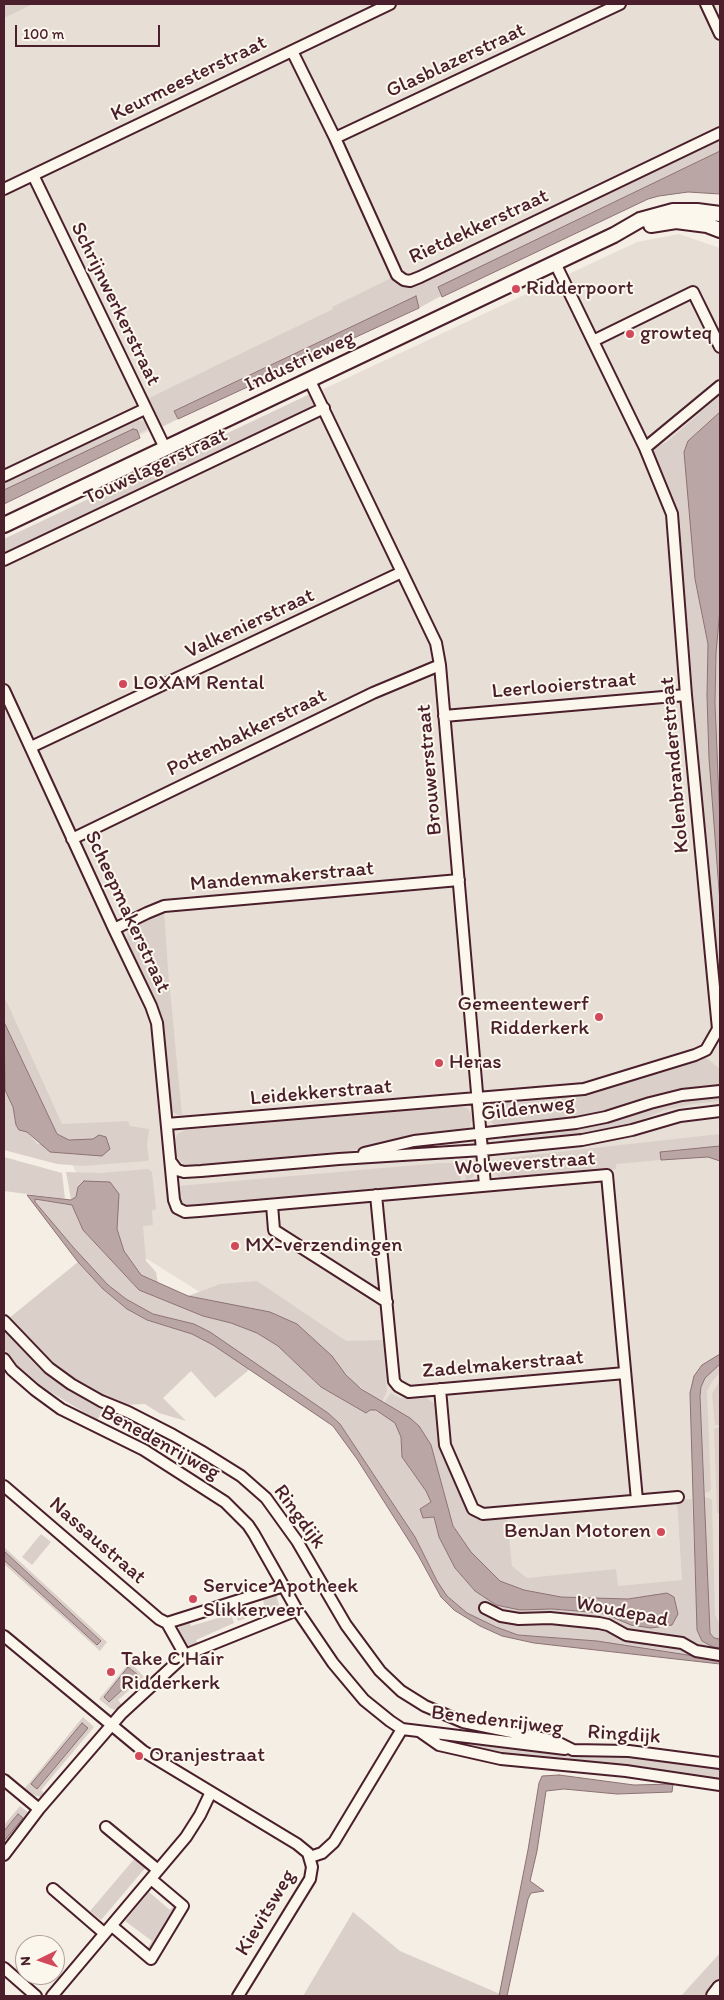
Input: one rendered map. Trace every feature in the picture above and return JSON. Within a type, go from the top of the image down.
[{"type":"street","name":"Keurmeesterstraat","points":[[4,189],[390,4]]},
{"type":"street","name":"Glasblazerstraat","points":[[335,138],[620,4]]},
{"type":"street","points":[[706,4],[720,34]]},
{"type":"street","name":"Rietdekkerstraat","points":[[292,51],[335,138],[397,275],[404,280],[410,281],[720,133]]},
{"type":"street","name":"Schrijnwerkerstraat","points":[[33,175],[165,448]]},
{"type":"street","name":"Industrieweg","points":[[4,525],[614,235],[640,220],[673,211],[697,211],[720,214]]},
{"type":"street","name":"Industrieweg","points":[[614,235],[642,226],[676,221],[707,225],[720,230]]},
{"type":"street","name":"Kolenbranderstraat","points":[[478,1100],[584,1089],[695,1055],[706,1050],[718,1029],[686,694],[672,514],[645,448],[555,263]]},
{"type":"street","points":[[593,341],[693,292],[720,347]]},
{"type":"street","name":"Brouwerstraat","points":[[309,379],[436,644],[440,665],[485,1185]]},
{"type":"street","points":[[645,448],[720,386]]},
{"type":"street","name":"Touwslagerstraat","points":[[4,560],[324,408]]},
{"type":"street","points":[[4,476],[145,409]]},
{"type":"street","name":"Valkenierstraat","points":[[32,748],[402,572]]},
{"type":"street","name":"Pottenbakkerstraat","points":[[72,839],[373,693],[440,665]]},
{"type":"street","name":"Scheepmakerstraat","points":[[4,690],[151,1006],[156,1023],[171,1162]]},
{"type":"street","name":"Leerlooierstraat","points":[[444,716],[686,694]]},
{"type":"street","name":"Mandenmakerstraat","points":[[114,929],[147,912],[164,906],[459,880]]},
{"type":"street","name":"Gildenweg","points":[[338,1159],[414,1141],[584,1122],[682,1095],[720,1091]]},
{"type":"street","name":"Leidekkerstraat","points":[[167,1124],[478,1100]]},
{"type":"street","name":"Gildenweg","points":[[171,1162],[177,1170],[184,1172],[338,1159],[482,1150],[582,1140],[632,1130],[680,1116],[720,1111]]},
{"type":"street","name":"Wolweverstraat","points":[[171,1162],[174,1200],[177,1208],[185,1212],[607,1175],[637,1500]]},
{"type":"street","name":"Zadelmakerstraat","points":[[376,1195],[394,1380],[398,1386],[409,1392],[625,1373]]},
{"type":"street","points":[[272,1205],[274,1230],[387,1302]]},
{"type":"street","name":"Ringdijk","points":[[4,1321],[49,1368],[71,1384],[194,1447],[241,1476],[266,1498],[297,1541],[351,1632],[380,1671],[401,1691],[425,1706],[463,1722],[555,1741],[573,1750],[629,1752],[720,1763]]},
{"type":"street","name":"Benedenrijweg","points":[[4,1359],[12,1370],[61,1409],[144,1450],[225,1502],[248,1525],[297,1610],[328,1656],[364,1700],[402,1729],[573,1750]]},
{"type":"street","points":[[440,1389],[445,1445],[473,1509],[483,1514],[678,1496]]},
{"type":"street","name":"Nassaustraat","points":[[4,1486],[159,1619],[167,1623]]},
{"type":"street","points":[[185,1655],[167,1623],[284,1586]]},
{"type":"street","name":"Woudepad","points":[[485,1608],[501,1616],[519,1620],[550,1618],[599,1623],[608,1625],[631,1636],[674,1641],[691,1647],[696,1651],[720,1655]]},
{"type":"street","points":[[4,1855],[39,1809],[111,1725],[185,1655],[297,1610]]},
{"type":"street","points":[[4,1636],[143,1751],[305,1849],[310,1857]]},
{"type":"street","name":"Kievitsweg","points":[[238,1996],[310,1879],[312,1867],[310,1857],[322,1852],[334,1842],[402,1729]]},
{"type":"street","name":"Benedenrijweg","points":[[416,1730],[439,1745],[502,1759],[626,1771],[720,1785]]},
{"type":"street","points":[[4,1780],[39,1809]]},
{"type":"street","points":[[52,1996],[186,1837],[200,1815],[211,1792]]},
{"type":"street","points":[[53,1889],[151,1959],[182,1906],[155,1874],[106,1827]]},
{"type":"street","points":[[4,1968],[36,1996]]},
{"type":"street","points":[[714,1996],[720,1988]]},
{"type":"shaded area","points":[[4,4],[720,4],[720,178],[694,163],[4,502]]},
{"type":"shaded area","points":[[4,4],[33,4],[4,18]]},
{"type":"shaded area","points":[[720,139],[720,151],[438,287],[441,296],[419,308],[415,296],[174,410],[178,419],[162,427],[149,398],[333,309],[332,307],[395,276],[403,286],[410,287],[420,283]]},
{"type":"shaded area","points":[[720,151],[720,194],[688,192],[648,199],[442,297],[438,287]]},
{"type":"shaded area","points":[[679,234],[720,248],[720,414],[688,443],[720,803],[720,1628],[537,1599],[414,1445],[238,1316],[104,1232],[4,1019],[4,539],[637,242]]},
{"type":"shaded area","points":[[416,296],[419,308],[178,419],[174,411]]},
{"type":"shaded area","points":[[314,392],[318,401],[310,407],[4,554],[4,539]]},
{"type":"shaded area","points":[[720,395],[720,412],[688,441],[695,579],[708,644],[709,758],[720,903],[720,995],[678,522],[676,508],[653,457],[653,450],[667,442]]},
{"type":"shaded area","points":[[720,412],[720,609],[716,653],[715,703],[720,824],[720,903],[709,758],[708,644],[695,579],[684,452],[688,441]]},
{"type":"shaded area","points":[[131,418],[145,422],[148,429],[138,434],[137,431],[132,429],[4,490],[4,479]]},
{"type":"shaded area","points":[[133,429],[137,430],[140,438],[4,504],[4,490]]},
{"type":"shaded area","points":[[720,609],[720,824],[715,703],[716,653]]},
{"type":"shaded area","points":[[164,911],[182,1115],[177,1115],[172,1111],[158,1007],[127,941],[128,928],[135,920]]},
{"type":"shaded area","points":[[4,996],[62,1124],[128,1121],[130,1126],[149,1129],[147,1145],[149,1159],[147,1161],[82,1166],[57,1164],[4,1150],[4,1072],[5,1090],[13,1107],[16,1125],[20,1130],[27,1132],[38,1144],[109,1142],[106,1137],[99,1135],[93,1139],[69,1140],[57,1134],[4,1022]]},
{"type":"shaded area","points":[[4,1022],[57,1134],[69,1140],[93,1139],[99,1135],[106,1137],[110,1149],[102,1156],[50,1152],[27,1132],[19,1130],[16,1125],[13,1107],[5,1090]]},
{"type":"shaded area","points":[[704,1056],[720,1069],[720,1088],[637,1100],[579,1118],[503,1126],[494,1125],[488,1118],[487,1106],[500,1102],[595,1093]]},
{"type":"shaded area","points":[[720,1094],[720,1101],[665,1110],[620,1128],[579,1138],[504,1143],[503,1136],[564,1130],[600,1122],[659,1103]]},
{"type":"shaded area","points":[[457,1106],[467,1108],[471,1113],[472,1120],[469,1128],[463,1132],[412,1138],[331,1155],[196,1167],[187,1166],[180,1161],[173,1146],[177,1134],[185,1130]]},
{"type":"shaded area","points":[[720,1134],[720,1146],[661,1152],[661,1160],[616,1164],[616,1169],[502,1179],[493,1173],[490,1166],[491,1161],[530,1155]]},
{"type":"shaded area","points":[[720,1146],[720,1161],[708,1157],[661,1160],[660,1152]]},
{"type":"shaded area","points":[[4,1157],[62,1173],[65,1199],[4,1191]]},
{"type":"shaded area","points":[[464,1162],[475,1162],[476,1167],[473,1177],[466,1182]]},
{"type":"shaded area","points":[[456,1163],[459,1165],[461,1181],[458,1183],[191,1207],[185,1206],[180,1202],[177,1193],[178,1186]]},
{"type":"shaded area","points":[[148,1169],[152,1172],[156,1209],[152,1211],[153,1225],[143,1226],[146,1261],[156,1272],[158,1284],[140,1275],[124,1251],[117,1228],[119,1195],[78,1187],[76,1197],[71,1200],[66,1172],[100,1173]]},
{"type":"shaded area","points":[[84,1181],[110,1182],[119,1194],[117,1229],[124,1251],[141,1275],[188,1296],[270,1312],[297,1324],[332,1356],[346,1375],[361,1389],[410,1418],[419,1426],[431,1445],[453,1526],[471,1552],[500,1581],[524,1590],[561,1597],[628,1599],[667,1593],[674,1597],[678,1614],[672,1625],[651,1628],[631,1625],[603,1613],[552,1609],[520,1610],[496,1605],[475,1591],[455,1568],[439,1537],[434,1517],[423,1518],[420,1509],[431,1502],[426,1491],[402,1457],[401,1437],[395,1423],[376,1410],[370,1410],[366,1413],[321,1387],[278,1346],[257,1333],[231,1323],[203,1316],[139,1290],[83,1230],[72,1205],[35,1199],[35,1202],[73,1247],[108,1285],[126,1299],[153,1314],[194,1324],[210,1332],[328,1413],[340,1424],[415,1537],[437,1581],[447,1596],[467,1613],[518,1635],[597,1641],[720,1660],[720,1664],[534,1643],[502,1636],[480,1626],[454,1610],[441,1597],[418,1555],[357,1459],[333,1426],[213,1345],[192,1334],[147,1320],[127,1309],[103,1289],[78,1262],[27,1195],[71,1200],[76,1197],[78,1187]]},
{"type":"shaded area","points":[[35,1199],[72,1205],[83,1230],[139,1290],[203,1316],[231,1323],[257,1333],[278,1346],[321,1387],[366,1413],[370,1410],[376,1410],[396,1423],[401,1437],[402,1457],[426,1491],[431,1502],[420,1509],[423,1518],[434,1517],[439,1537],[455,1568],[475,1591],[496,1604],[520,1610],[552,1609],[603,1613],[631,1625],[651,1628],[672,1625],[678,1614],[674,1597],[667,1593],[628,1599],[561,1597],[524,1590],[500,1581],[471,1552],[453,1526],[431,1445],[419,1426],[410,1418],[384,1403],[391,1393],[400,1398],[425,1397],[435,1404],[441,1448],[467,1510],[477,1519],[507,1517],[512,1566],[527,1578],[616,1569],[618,1586],[682,1580],[677,1500],[692,1499],[697,1630],[702,1641],[713,1647],[707,1651],[679,1640],[638,1635],[626,1632],[607,1623],[587,1619],[611,1627],[633,1639],[664,1641],[682,1645],[691,1650],[689,1656],[597,1641],[518,1635],[467,1613],[447,1596],[437,1581],[415,1537],[340,1424],[328,1413],[210,1332],[194,1324],[153,1314],[126,1299],[108,1285],[73,1247],[35,1202]]},
{"type":"shaded area","points":[[78,1262],[103,1289],[127,1309],[147,1320],[192,1334],[250,1369],[215,1398],[191,1371],[163,1398],[186,1421],[159,1413],[145,1404],[121,1405],[94,1394],[71,1380],[8,1319]]},
{"type":"shaded area","points":[[257,1281],[346,1341],[383,1340],[387,1391],[382,1402],[353,1382],[332,1356],[297,1324],[270,1312],[188,1296],[220,1284]]},
{"type":"shaded area","points":[[4,1325],[18,1340],[107,1407],[97,1420],[47,1390],[17,1366],[4,1349]]},
{"type":"shaded area","points":[[720,1354],[720,1364],[705,1378],[700,1396],[710,1633],[714,1638],[720,1639],[720,1648],[713,1647],[702,1641],[697,1630],[690,1393],[694,1376],[702,1365]]},
{"type":"shaded area","points":[[720,1364],[720,1373],[713,1380],[707,1391],[711,1489],[709,1492],[704,1493],[700,1391],[705,1378]]},
{"type":"shaded area","points":[[720,1380],[720,1425],[715,1425],[712,1394]]},
{"type":"shaded area","points":[[720,1427],[720,1513],[717,1513],[714,1429]]},
{"type":"shaded area","points":[[704,1497],[712,1500],[715,1615],[720,1624],[720,1639],[714,1638],[710,1633]]},
{"type":"shaded area","points":[[41,1534],[51,1542],[32,1565],[22,1557]]},
{"type":"shaded area","points":[[4,1547],[107,1642],[100,1651],[4,1564],[4,1560],[97,1645],[101,1641],[4,1551]]},
{"type":"shaded area","points":[[4,1551],[101,1641],[97,1645],[4,1560]]},
{"type":"shaded area","points":[[276,1594],[281,1612],[267,1617],[265,1611],[238,1621],[235,1613],[264,1605],[263,1598]]},
{"type":"shaded area","points":[[231,1614],[234,1623],[196,1640],[199,1646],[186,1646],[179,1633],[179,1628],[184,1621],[189,1619],[191,1626]]},
{"type":"shaded area","points":[[130,1662],[144,1677],[118,1700],[122,1705],[115,1710],[99,1699]],"holes":[[[128,1667],[138,1675],[109,1701],[104,1697]]]},
{"type":"shaded area","points":[[128,1667],[138,1675],[109,1702],[104,1697]]},
{"type":"shaded area","points":[[83,1717],[94,1727],[41,1790],[45,1794],[41,1797],[33,1795],[25,1788]]},
{"type":"shaded area","points":[[82,1723],[88,1728],[37,1789],[31,1784]]},
{"type":"shaded area","points":[[449,1738],[565,1754],[640,1758],[720,1769],[720,1779],[646,1767],[500,1754],[442,1742],[440,1739]]},
{"type":"shaded area","points":[[559,1775],[634,1785],[673,1784],[672,1792],[617,1794],[564,1789],[546,1791],[537,1851],[530,1881],[544,1891],[531,1893],[528,1899],[507,1996],[499,1996],[528,1850],[539,1783],[542,1776]]},
{"type":"shaded area","points":[[20,1806],[30,1814],[4,1846],[4,1841],[23,1818],[18,1814],[4,1831],[4,1825]]},
{"type":"shaded area","points":[[18,1814],[23,1818],[4,1841],[4,1831]]},
{"type":"shaded area","points":[[135,1858],[146,1867],[101,1920],[90,1911]]},
{"type":"shaded area","points":[[149,1892],[170,1910],[174,1905],[177,1908],[150,1951],[147,1948],[152,1941],[125,1921]]},
{"type":"shaded area","points":[[353,1912],[400,1951],[500,1994],[499,1996],[303,1996]]},
{"type":"shaded area","points":[[720,1953],[720,1978],[707,1996],[681,1996]]},
{"type":"place","name":"Ridderpoort","points":[[516,289]]},
{"type":"place","name":"growteq","points":[[630,334]]},
{"type":"place","name":"LOXAM Rental","points":[[123,684]]},
{"type":"place","name":"Gemeentewerf Ridderkerk","points":[[599,1017]]},
{"type":"place","name":"Heras","points":[[439,1063]]},
{"type":"place","name":"MX-verzendingen","points":[[235,1246]]},
{"type":"place","name":"BenJan Motoren","points":[[661,1532]]},
{"type":"place","name":"Service Apotheek Slikkerveer","points":[[193,1599]]},
{"type":"place","name":"Take C'Hair Ridderkerk","points":[[111,1672]]},
{"type":"place","name":"Oranjestraat","points":[[139,1756]]}]
